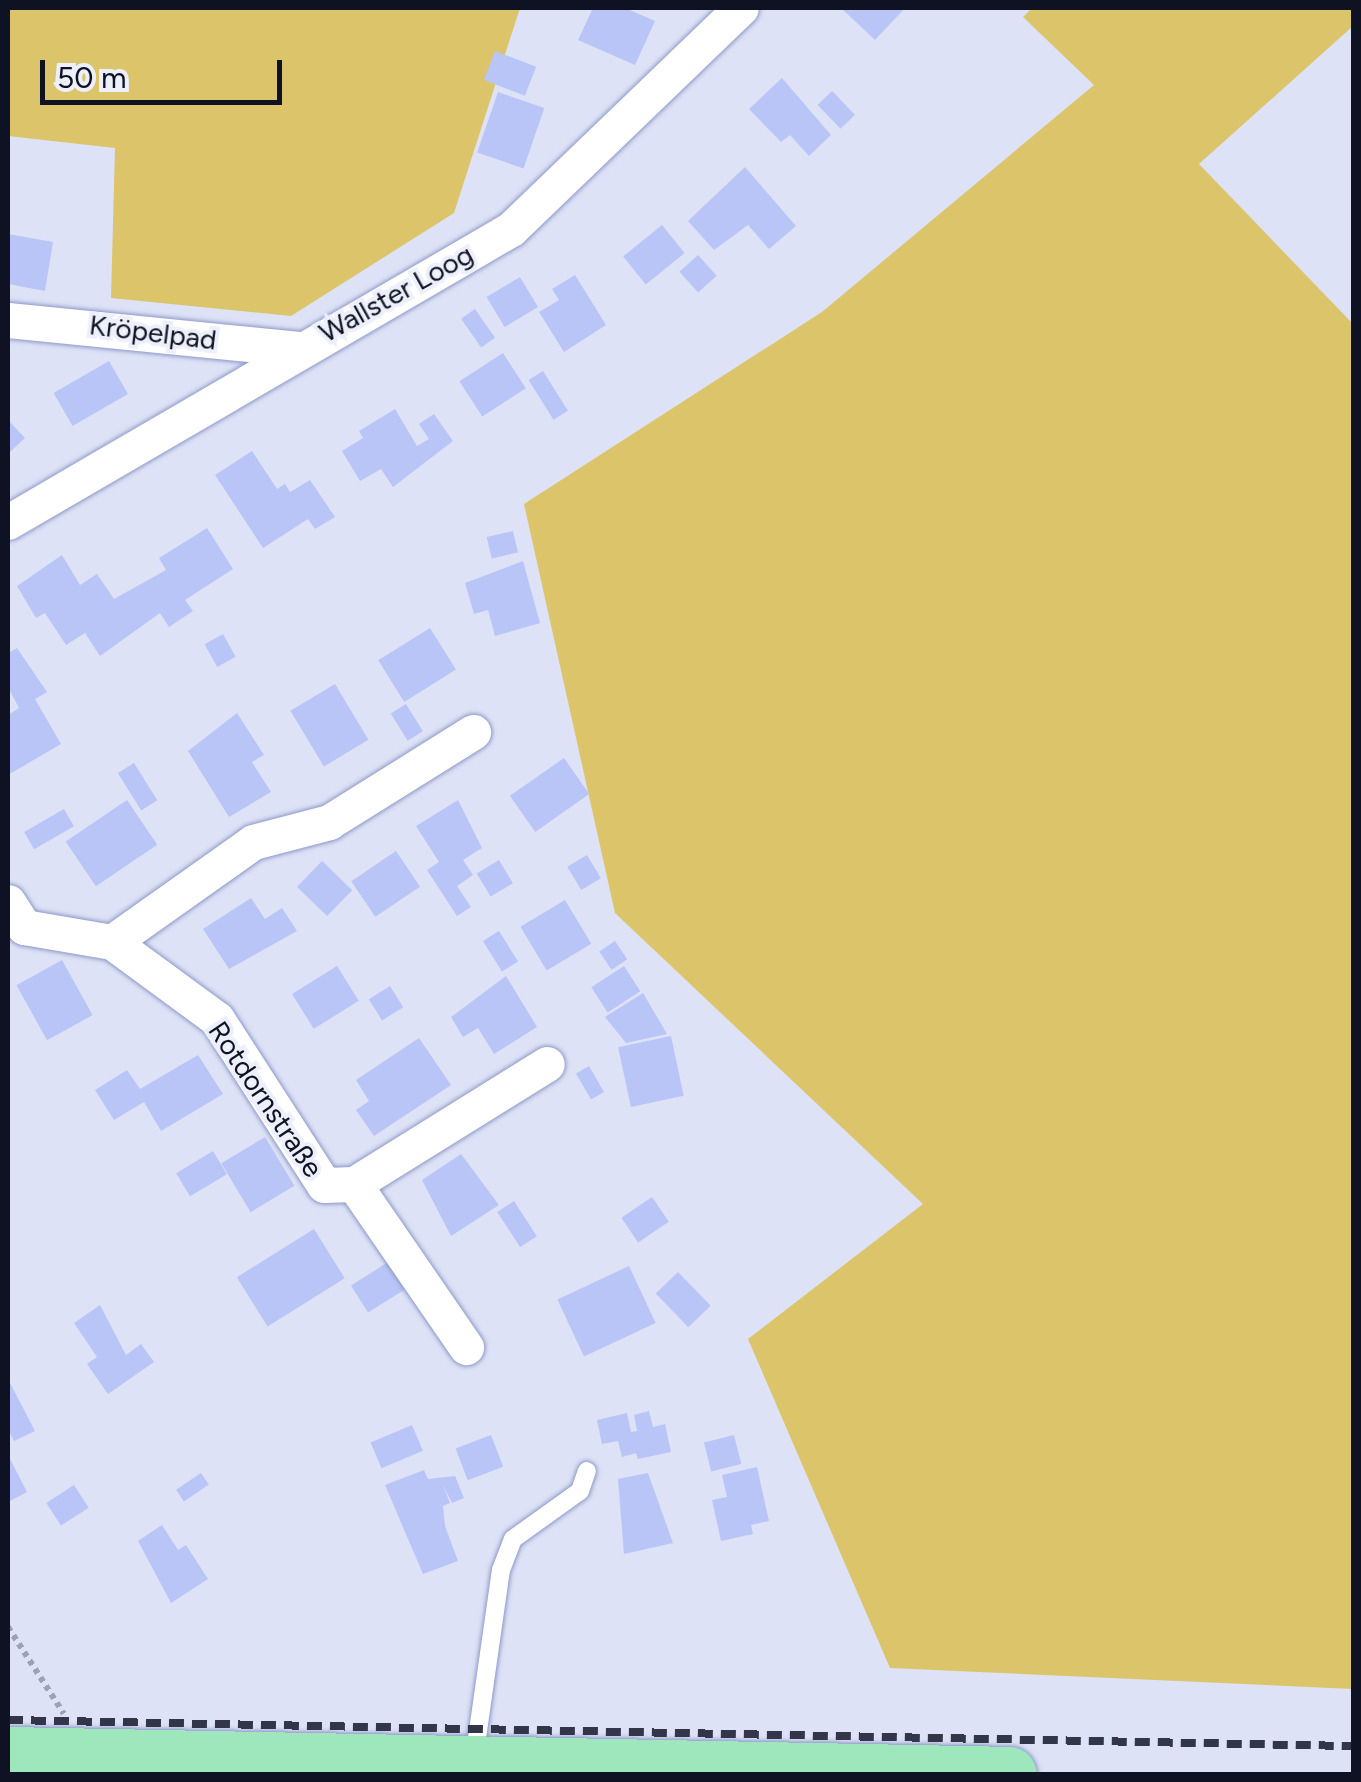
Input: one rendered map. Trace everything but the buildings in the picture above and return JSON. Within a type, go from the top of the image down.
[{"type":"main road","points":[[8,1754],[1009,1774]]},
{"type":"street","name":"Wallster Loog","points":[[8,522],[298,348],[511,229],[741,8]]},
{"type":"street","name":"Kröpelpad","points":[[8,320],[298,348]]},
{"type":"street","points":[[112,942],[253,842],[330,822],[473,732]]},
{"type":"street","name":"Rotdornstraße","points":[[13,922],[112,942],[217,1019],[324,1184],[354,1184],[546,1064]]},
{"type":"street","name":"Rotdornstraße","points":[[354,1184],[466,1348]]},
{"type":"lane","points":[[473,1764],[501,1570],[513,1539],[580,1491],[586,1472]]},
{"type":"path","points":[[8,1627],[68,1721],[66,1754]]},
{"type":"shaded area","points":[[8,8],[520,8],[454,213],[291,316],[111,298],[115,148],[8,136]]},
{"type":"shaded area","points":[[1032,8],[1353,8],[1353,26],[1199,164],[1353,324],[1353,1689],[890,1668],[748,1339],[923,1204],[615,913],[524,504],[822,312],[1094,85],[1023,17]]},
{"type":"railway","points":[[8,1720],[1354,1746]]}]
